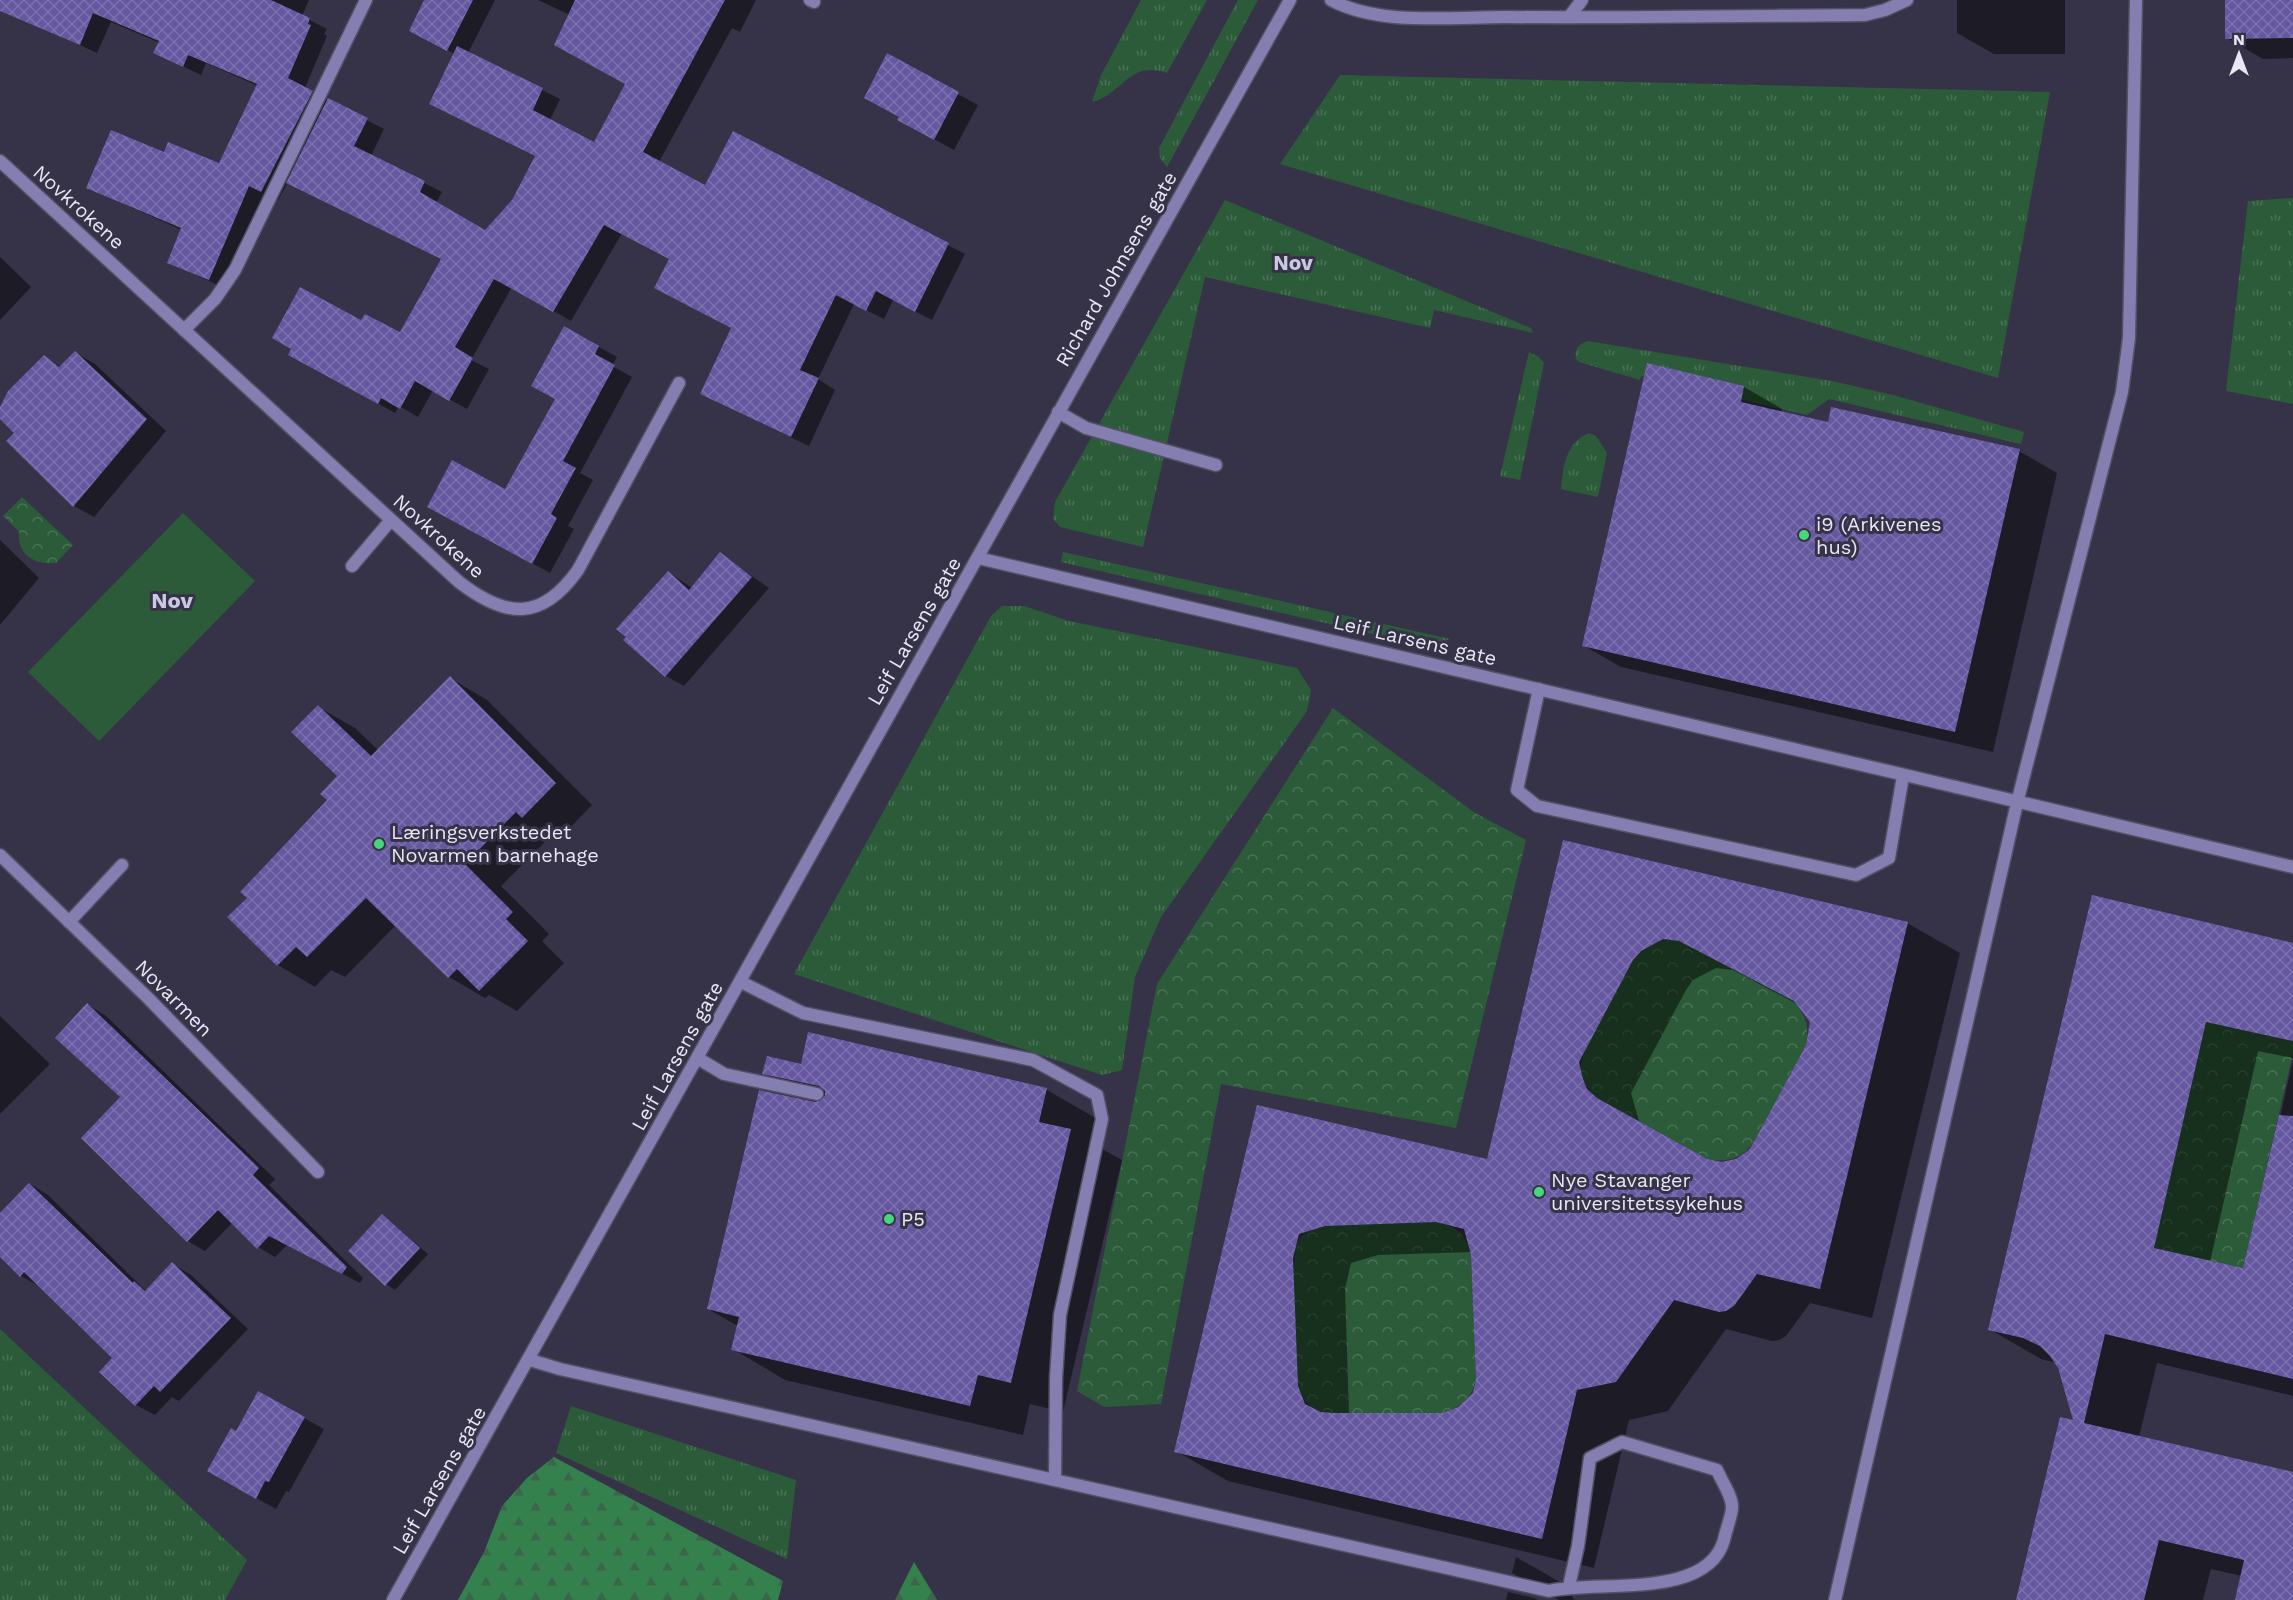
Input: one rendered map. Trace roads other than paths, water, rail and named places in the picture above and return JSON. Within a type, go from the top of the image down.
[{"type":"street","points":[[184,330],[215,299],[236,270],[366,0]]},
{"type":"street","name":"Richard Johnsens gate","points":[[978,558],[1290,0]]},
{"type":"street","points":[[1331,0],[1359,12],[1386,16],[1569,17],[1865,15],[1907,0]]},
{"type":"street","points":[[1569,17],[1582,0]]},
{"type":"street","points":[[1835,1600],[2017,803],[2122,392],[2129,338],[2136,0]]},
{"type":"street","name":"Novkrokene","points":[[0,161],[459,582],[483,600],[509,609],[526,609],[540,605],[567,585],[578,570],[679,383]]},
{"type":"street","points":[[1058,412],[1086,428],[1216,465]]},
{"type":"street","points":[[352,566],[391,520]]},
{"type":"street","name":"Leif Larsens gate","points":[[393,1600],[699,1059],[978,558],[2293,867]]},
{"type":"street","points":[[1539,689],[1517,790],[1537,806],[1856,875],[1889,858],[1903,776]]},
{"type":"street","name":"Novarmen","points":[[0,855],[148,998],[318,1172]]},
{"type":"street","points":[[69,921],[122,865]]},
{"type":"street","points":[[741,982],[803,1013],[1033,1060],[1097,1095],[1102,1119],[1060,1315],[1056,1378],[1055,1478]]},
{"type":"street","points":[[699,1059],[724,1074],[817,1094]]},
{"type":"street","points":[[530,1359],[560,1369],[1055,1478],[1550,1591],[1569,1587],[1637,1586],[1676,1581],[1706,1570],[1721,1551],[1732,1507],[1717,1470],[1622,1442],[1590,1458],[1578,1546],[1569,1587]]},
{"type":"place","name":"i9 (Arkivenes hus)","points":[[1804,535]]},
{"type":"place","name":"Læringsverkstedet Novarmen barnehage","points":[[379,844]]},
{"type":"place","name":"Nye Stavanger universitetssykehus","points":[[1539,1192]]},
{"type":"place","name":"P5","points":[[889,1219]]},
{"type":"district","name":"Nov","points":[[1293,262]]},
{"type":"district","name":"Nov","points":[[172,600]]}]
